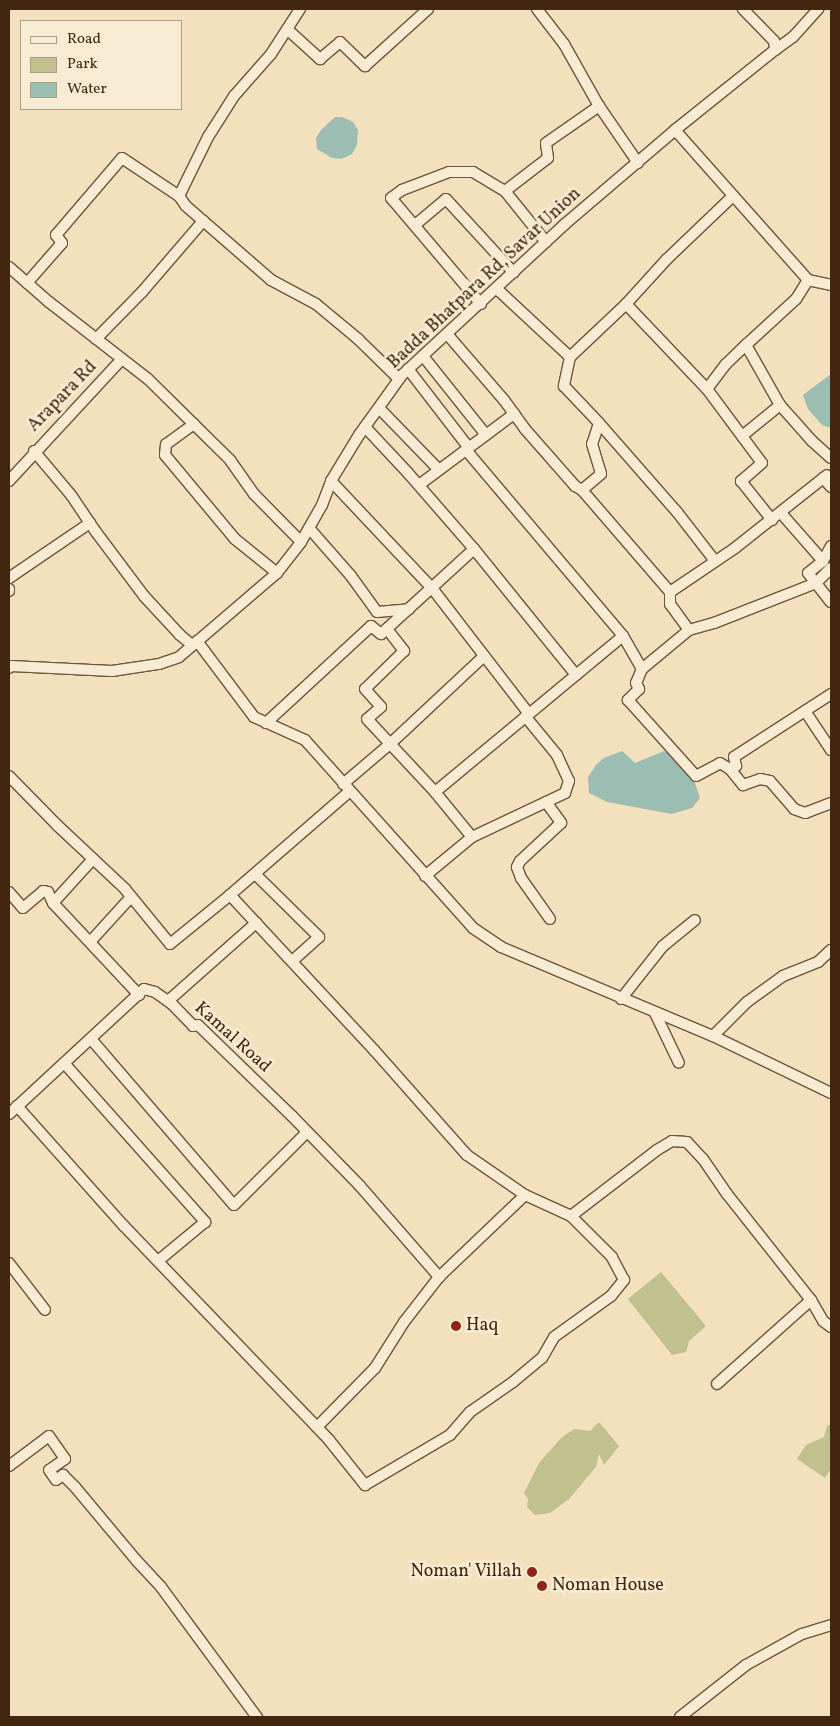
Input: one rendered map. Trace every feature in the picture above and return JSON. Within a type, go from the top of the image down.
[{"type":"street","points":[[179,196],[208,137],[228,104],[271,54],[300,9]]},
{"type":"street","points":[[286,29],[320,59],[340,42],[365,66],[428,9]]},
{"type":"street","points":[[537,9],[564,44],[599,106],[638,163]]},
{"type":"street","points":[[743,9],[774,41],[775,50]]},
{"type":"street","name":"Badda Bhatpara Rd, Savar Union","points":[[9,668],[11,666],[112,671],[159,664],[179,657],[277,573],[301,542],[322,505],[331,481],[365,427],[408,369],[481,304],[546,242],[676,130],[793,37],[818,9]]},
{"type":"street","points":[[505,191],[548,158],[546,143],[599,106]]},
{"type":"street","points":[[676,130],[808,280],[831,285]]},
{"type":"street","points":[[27,283],[62,243],[56,234],[122,158],[179,196],[186,206],[272,280],[316,304],[358,339],[399,379]]},
{"type":"street","points":[[481,304],[392,198],[402,190],[449,172],[473,172],[505,191],[546,242]]},
{"type":"street","points":[[715,562],[677,512],[564,386],[570,357],[626,304],[667,259],[733,196]]},
{"type":"street","points":[[415,225],[446,199],[514,273]]},
{"type":"street","points":[[96,339],[142,292],[203,220]]},
{"type":"street","points":[[9,267],[148,379],[230,460],[254,494],[301,542]]},
{"type":"street","points":[[707,389],[726,364],[796,299],[808,280]]},
{"type":"street","points":[[497,289],[570,357]]},
{"type":"street","points":[[626,304],[707,389],[762,463],[741,481],[772,520]]},
{"type":"street","points":[[447,334],[568,479],[582,490],[670,592],[670,604],[689,630]]},
{"type":"street","points":[[746,345],[780,405],[812,441],[831,458]]},
{"type":"street","points":[[423,356],[486,435]]},
{"type":"street","name":"Arapara Rd","points":[[9,481],[122,359]]},
{"type":"street","points":[[408,369],[468,449],[623,636],[642,669]]},
{"type":"street","points":[[742,436],[780,405]]},
{"type":"street","points":[[378,408],[439,470]]},
{"type":"street","points":[[419,485],[514,414]]},
{"type":"street","points":[[582,490],[602,474],[592,444],[599,423]]},
{"type":"street","points":[[194,424],[166,444],[165,455],[236,539],[277,573]]},
{"type":"street","points":[[365,427],[419,485],[576,675]]},
{"type":"street","points":[[34,452],[71,495],[90,524],[144,596],[180,635],[194,643],[254,717],[305,740],[424,876],[473,928],[501,947],[713,1036],[831,1093]]},
{"type":"street","points":[[670,592],[772,520],[825,476],[831,488]]},
{"type":"street","points":[[331,481],[432,588],[557,755],[569,780],[565,793],[472,837],[424,876]]},
{"type":"street","points":[[781,512],[823,561]]},
{"type":"street","points":[[9,578],[90,524]]},
{"type":"street","points":[[309,528],[351,576],[378,612],[409,609]]},
{"type":"street","points":[[831,546],[823,561],[808,573],[831,602]]},
{"type":"street","points":[[266,723],[371,626],[381,634],[474,550]]},
{"type":"street","points":[[831,568],[816,583],[714,624],[689,630],[642,669],[636,683],[639,690],[628,700],[696,776],[720,763],[730,769],[743,785],[760,779],[770,781],[794,809],[805,813],[831,803]]},
{"type":"street","points":[[387,629],[404,651],[365,689],[381,707],[367,719],[434,792],[472,837]]},
{"type":"street","points":[[434,792],[623,636]]},
{"type":"street","points":[[9,776],[131,897],[170,944],[254,874],[484,656]]},
{"type":"street","points":[[730,769],[736,766],[734,757],[831,694]]},
{"type":"street","points":[[805,711],[831,750]]},
{"type":"street","points":[[546,802],[561,823],[517,866],[526,885],[550,919]]},
{"type":"street","points":[[54,903],[92,859]]},
{"type":"street","points":[[254,874],[319,937],[292,960]]},
{"type":"street","points":[[9,892],[23,908],[43,891],[48,892],[54,903],[138,994],[9,1114]]},
{"type":"street","points":[[17,1106],[158,1261],[317,1427],[365,1485],[450,1435],[470,1412],[514,1382],[542,1358],[554,1337],[611,1296],[624,1280],[612,1257],[571,1216],[525,1195],[467,1156],[374,1050],[230,895]]},
{"type":"street","points":[[90,942],[131,897]]},
{"type":"street","points":[[621,999],[663,946],[694,920]]},
{"type":"street","points":[[168,1002],[256,923]]},
{"type":"street","points":[[713,1036],[747,1002],[783,976],[818,962],[831,950]]},
{"type":"street","name":"Kamal Road","points":[[138,994],[144,989],[155,992],[193,1026],[198,1025],[360,1186],[439,1277]]},
{"type":"street","points":[[655,1013],[679,1063]]},
{"type":"street","points":[[91,1039],[234,1205],[307,1132]]},
{"type":"street","points":[[64,1063],[205,1222],[158,1261]]},
{"type":"street","points":[[571,1216],[657,1150],[672,1141],[687,1142],[703,1159],[727,1194],[811,1300],[823,1322],[831,1327]]},
{"type":"street","points":[[317,1427],[375,1368],[404,1322],[439,1277],[525,1195]]},
{"type":"street","points":[[9,1263],[45,1310]]},
{"type":"street","points":[[717,1384],[811,1300]]},
{"type":"street","points":[[9,1466],[49,1436],[65,1459],[49,1470],[56,1480],[63,1475],[75,1487],[161,1587],[257,1717]]},
{"type":"street","points":[[680,1717],[746,1665],[802,1634],[831,1625]]},
{"type":"green space","points":[[661,1272],[706,1326],[689,1341],[686,1352],[672,1355],[628,1299]]},
{"type":"green space","points":[[599,1422],[619,1446],[604,1465],[599,1454],[596,1467],[569,1499],[550,1513],[535,1515],[527,1507],[528,1499],[524,1493],[539,1463],[561,1438],[574,1429],[590,1431]]},
{"type":"green space","points":[[831,1424],[831,1469],[825,1478],[797,1459],[806,1445],[824,1437],[827,1426]]},
{"type":"water","points":[[335,117],[342,117],[353,122],[358,130],[357,145],[352,154],[341,159],[332,158],[317,149],[316,138],[321,130]]},
{"type":"water","points":[[831,374],[831,428],[822,425],[808,409],[803,395]]},
{"type":"water","points":[[622,751],[635,763],[664,751],[675,758],[694,780],[700,798],[692,808],[672,814],[607,802],[589,793],[588,777],[596,765],[604,758]]},
{"type":"place","name":"Haq","points":[[456,1326]]},
{"type":"place","name":"Noman' Villah","points":[[532,1572]]},
{"type":"place","name":"Noman House","points":[[542,1586]]}]
